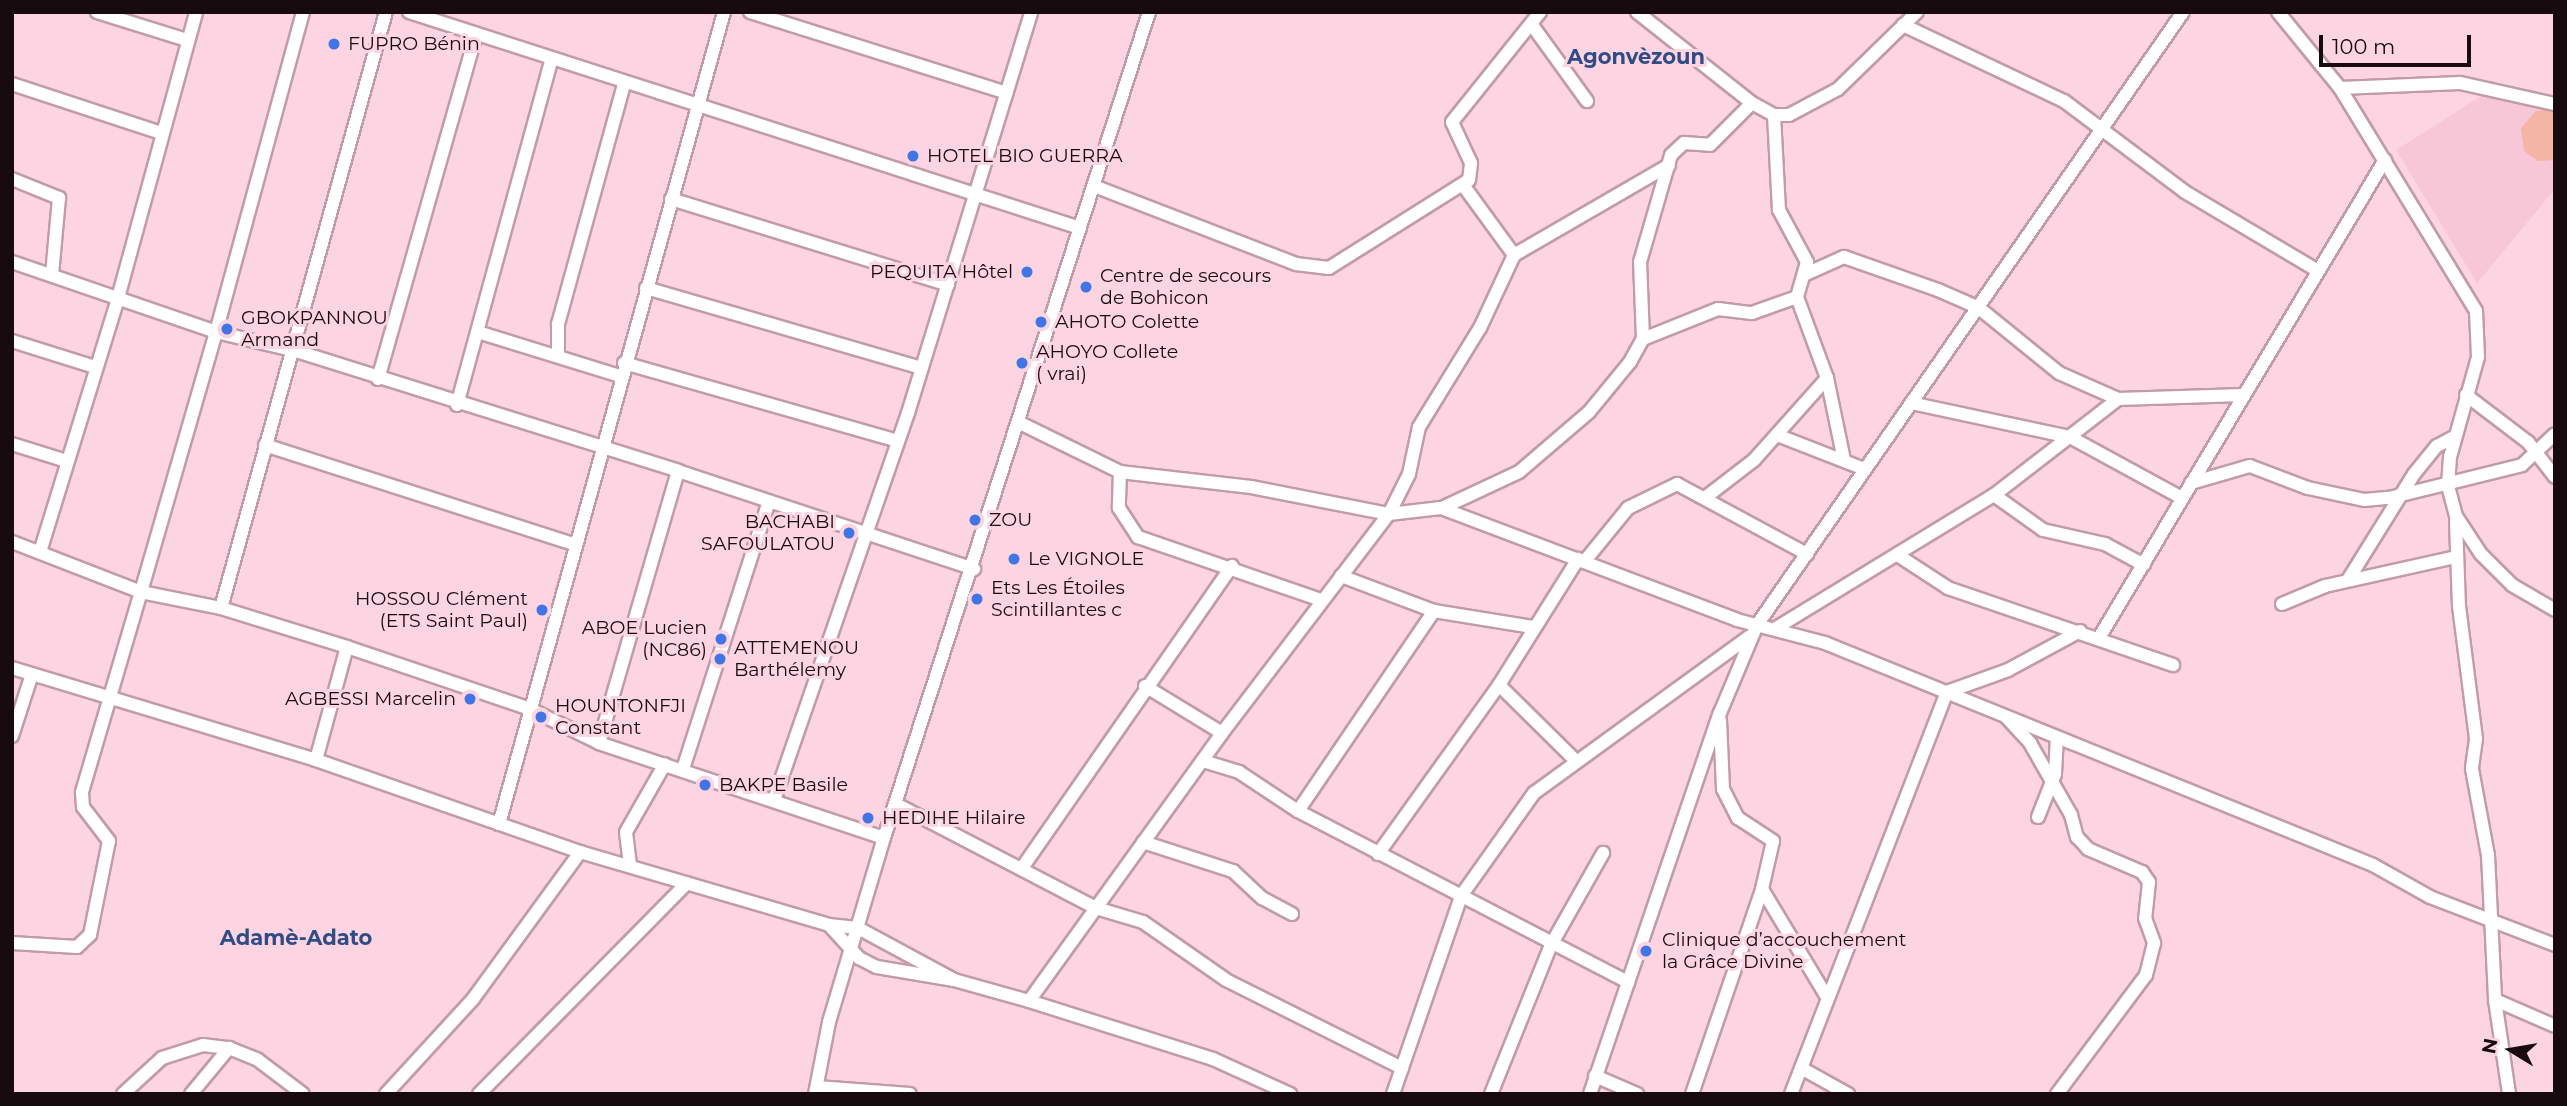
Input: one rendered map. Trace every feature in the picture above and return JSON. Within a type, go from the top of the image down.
[{"type":"street","points":[[97,12],[187,40]]},
{"type":"street","points":[[40,552],[118,298],[196,12]]},
{"type":"street","points":[[12,943],[77,947],[90,935],[109,841],[83,807],[82,792],[216,332],[303,12]]},
{"type":"street","points":[[221,608],[386,12]]},
{"type":"street","points":[[409,12],[551,62],[1080,228]]},
{"type":"street","points":[[499,824],[573,544],[723,12]]},
{"type":"street","points":[[750,12],[1007,93]]},
{"type":"street","points":[[774,800],[868,533],[922,368],[978,194],[1031,12]]},
{"type":"street","points":[[910,1094],[816,1090],[829,1023],[884,838],[974,569],[1149,12]]},
{"type":"street","points":[[1094,186],[1313,269],[1339,263],[1407,215],[1464,185],[1471,163],[1452,130],[1454,116],[1532,25],[1540,12]]},
{"type":"street","points":[[1637,12],[1752,103],[1774,115],[1801,112],[1838,89],[1917,12]]},
{"type":"street","points":[[1590,1094],[1720,713],[1754,630],[1864,469],[2105,132],[2183,12]]},
{"type":"street","points":[[2278,12],[2340,88],[2476,311],[2478,357],[2454,437],[2448,486],[2456,516],[2456,557],[2476,739],[2472,769],[2488,855],[2495,1000],[2509,1094]]},
{"type":"street","points":[[1532,25],[1587,101]]},
{"type":"street","points":[[1903,25],[2043,89],[2185,192],[2318,271]]},
{"type":"street","points":[[378,379],[476,36]]},
{"type":"street","points":[[457,405],[481,333],[551,62]]},
{"type":"street","points":[[2340,88],[2449,83],[2555,104]]},
{"type":"street","points":[[12,84],[161,133]]},
{"type":"street","points":[[558,356],[558,324],[624,84]]},
{"type":"street","points":[[1643,339],[1640,262],[1669,164],[1678,146],[1710,145],[1752,103]]},
{"type":"street","points":[[1774,115],[1779,210],[1805,255],[1806,274],[1797,297],[1827,378],[1844,460]]},
{"type":"street","points":[[2099,638],[2385,160]]},
{"type":"street","points":[[1029,1001],[1222,733],[1389,514],[1409,474],[1419,426],[1480,328],[1514,255],[1669,164]]},
{"type":"street","points":[[12,179],[59,198],[52,275]]},
{"type":"street","points":[[1464,185],[1514,255]]},
{"type":"street","points":[[671,199],[948,285]]},
{"type":"street","points":[[1806,274],[1844,257],[1979,308],[2059,373],[2118,399],[2243,395]]},
{"type":"street","points":[[12,262],[216,332],[293,350],[457,405],[601,446],[974,569]]},
{"type":"street","points":[[646,288],[922,368]]},
{"type":"street","points":[[1018,422],[1120,472],[1251,487],[1389,514],[1441,508],[1519,472],[1555,443],[1589,412],[1643,339],[1718,309],[1752,313],[1797,297]]},
{"type":"street","points":[[481,333],[620,376]]},
{"type":"street","points":[[12,341],[95,367]]},
{"type":"street","points":[[624,363],[898,441]]},
{"type":"street","points":[[1706,497],[1777,435],[1827,378]]},
{"type":"street","points":[[2466,395],[2538,454],[2555,477]]},
{"type":"street","points":[[1441,508],[1581,560],[1754,630],[1776,628],[1899,556],[1994,495],[2118,399]]},
{"type":"street","points":[[1911,403],[2070,437],[2182,498]]},
{"type":"street","points":[[2191,483],[2250,466],[2353,499],[2399,496],[2448,486],[2522,465],[2538,454],[2555,434]]},
{"type":"street","points":[[1777,435],[1864,469]]},
{"type":"street","points":[[2348,581],[2399,496],[2429,455],[2454,437]]},
{"type":"street","points":[[12,444],[67,461]]},
{"type":"street","points":[[265,445],[573,544]]},
{"type":"street","points":[[599,743],[678,471]]},
{"type":"street","points":[[1120,472],[1119,508],[1130,531],[1321,600]]},
{"type":"street","points":[[1378,854],[1499,685],[1534,627],[1581,560],[1622,513],[1658,490],[1677,484],[1706,497],[1807,554]]},
{"type":"street","points":[[1994,495],[2043,530],[2105,544],[2144,565]]},
{"type":"street","points":[[684,769],[769,501]]},
{"type":"street","points":[[2456,516],[2481,554],[2512,585],[2555,610]]},
{"type":"street","points":[[12,542],[141,592],[221,608],[530,709],[599,743],[684,769],[884,838]]},
{"type":"street","points":[[1899,556],[1948,588],[2173,665]]},
{"type":"street","points":[[2281,604],[2348,581],[2456,557]]},
{"type":"street","points":[[1022,867],[1232,566]]},
{"type":"street","points":[[1341,576],[1434,611],[1534,627]]},
{"type":"street","points":[[1298,811],[1434,611]]},
{"type":"street","points":[[1776,628],[1947,692],[2373,865],[2493,925],[2500,922],[2555,945]]},
{"type":"street","points":[[1393,1094],[1461,897],[1534,793],[1574,760],[1754,630]]},
{"type":"street","points":[[1791,1094],[1947,692],[2008,670],[2080,631]]},
{"type":"street","points":[[316,760],[347,647]]},
{"type":"street","points":[[12,668],[110,701],[316,760],[580,852],[829,925],[858,928],[954,980]]},
{"type":"street","points":[[12,736],[32,674]]},
{"type":"street","points":[[1499,685],[1574,760]]},
{"type":"street","points":[[1146,686],[1222,733]]},
{"type":"street","points":[[1692,1094],[1762,889],[1773,841],[1738,818],[1723,789],[1720,713]]},
{"type":"street","points":[[2004,715],[2030,743],[2082,843],[2142,872],[2149,882],[2145,918],[2154,943],[2146,975],[2057,1094]]},
{"type":"street","points":[[2038,817],[2052,784],[2057,738]]},
{"type":"street","points":[[1203,761],[1239,772],[1298,811],[1551,945],[1628,982]]},
{"type":"street","points":[[630,865],[626,832],[665,764]]},
{"type":"street","points":[[896,804],[1022,867],[1096,908],[1143,922],[1226,980],[1402,1068]]},
{"type":"street","points":[[1143,842],[1233,871],[1262,898],[1292,914]]},
{"type":"street","points":[[386,1094],[473,999],[580,852]]},
{"type":"street","points":[[1492,1094],[1551,945],[1603,853]]},
{"type":"street","points":[[479,1094],[687,883]]},
{"type":"street","points":[[1762,889],[1827,997]]},
{"type":"street","points":[[829,925],[851,949],[887,970],[954,980],[1029,1001],[1213,1059],[1290,1094]]},
{"type":"street","points":[[2495,1000],[2555,1026]]},
{"type":"street","points":[[123,1094],[162,1058],[203,1045],[229,1048],[258,1060],[303,1094]]},
{"type":"street","points":[[191,1094],[229,1048]]},
{"type":"street","points":[[1801,1068],[1848,1094]]},
{"type":"street","points":[[1595,1076],[1637,1094]]},
{"type":"shaded area","points":[[2486,93],[2555,106],[2555,189],[2477,283],[2396,150]]},
{"type":"shaded area","points":[[2553,110],[2555,160],[2538,161],[2524,151],[2521,128],[2536,111]]},
{"type":"place","name":"FUPRO Bénin","points":[[334,44]]},
{"type":"place","name":"HOTEL BIO GUERRA","points":[[913,156]]},
{"type":"place","name":"PEQUITA Hôtel","points":[[1027,272]]},
{"type":"place","name":"Centre de secours de Bohicon","points":[[1086,287]]},
{"type":"place","name":"AHOTO Colette","points":[[1041,322]]},
{"type":"place","name":"GBOKPANNOU Armand","points":[[227,329]]},
{"type":"place","name":"AHOYO Collete ( vrai)","points":[[1022,363]]},
{"type":"place","name":"ZOU","points":[[975,520]]},
{"type":"place","name":"BACHABI SAFOULATOU","points":[[849,533]]},
{"type":"place","name":"Le VIGNOLE","points":[[1014,559]]},
{"type":"place","name":"Ets Les Étoiles Scintillantes c","points":[[977,599]]},
{"type":"place","name":"HOSSOU Clément (ETS Saint Paul)","points":[[542,610]]},
{"type":"place","name":"ABOE Lucien (NC86)","points":[[721,639]]},
{"type":"place","name":"ATTEMENOU Barthélemy","points":[[720,659]]},
{"type":"place","name":"AGBESSI Marcelin","points":[[470,699]]},
{"type":"place","name":"HOUNTONFJI Constant","points":[[541,717]]},
{"type":"place","name":"BAKPE Basile","points":[[705,785]]},
{"type":"place","name":"HEDIHE Hilaire","points":[[868,818]]},
{"type":"place","name":"Clinique d’accouchement la Grâce Divine","points":[[1646,951]]},
{"type":"district","name":"Agonvèzoun","points":[[1636,57]]},
{"type":"district","name":"Adamè-Adato","points":[[296,938]]}]
